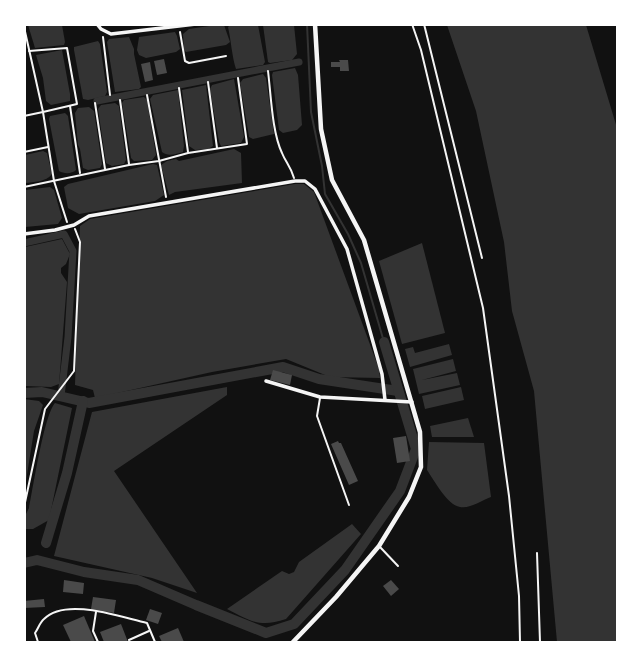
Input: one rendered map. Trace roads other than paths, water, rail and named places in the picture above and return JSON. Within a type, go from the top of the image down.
[{"type":"street","points":[[97,24],[111,34],[196,24]]},
{"type":"street","points":[[293,642],[379,546],[409,497],[421,467],[421,432],[364,240],[332,180],[321,129],[315,24]]},
{"type":"street","points":[[24,233],[55,230],[74,225],[89,216],[305,181],[315,189],[347,249],[382,374],[385,400]]},
{"type":"street","points":[[266,382],[320,397],[412,402]]},
{"type":"lane","points":[[320,397],[317,416],[349,505]]},
{"type":"lane","points":[[379,546],[398,566]]},
{"type":"lane","points":[[38,642],[35,633],[43,620],[54,612],[74,608],[147,623],[155,642]]},
{"type":"lane","points":[[96,611],[93,631],[98,642]]},
{"type":"lane","points":[[129,640],[150,631]]},
{"type":"waterway","points":[[307,24],[311,112],[325,194],[361,263],[384,342]]},
{"type":"waterway","points":[[97,101],[299,62]]},
{"type":"waterway","points":[[24,243],[64,234],[73,251],[68,337],[61,396]]},
{"type":"waterway","points":[[24,563],[37,560],[84,572],[138,580],[266,633],[294,624],[345,570],[400,491],[416,449],[384,342]]},
{"type":"waterway","points":[[24,393],[42,392],[89,403],[283,367],[319,379],[398,391]]},
{"type":"waterway","points":[[46,543],[67,473],[83,401]]}]
